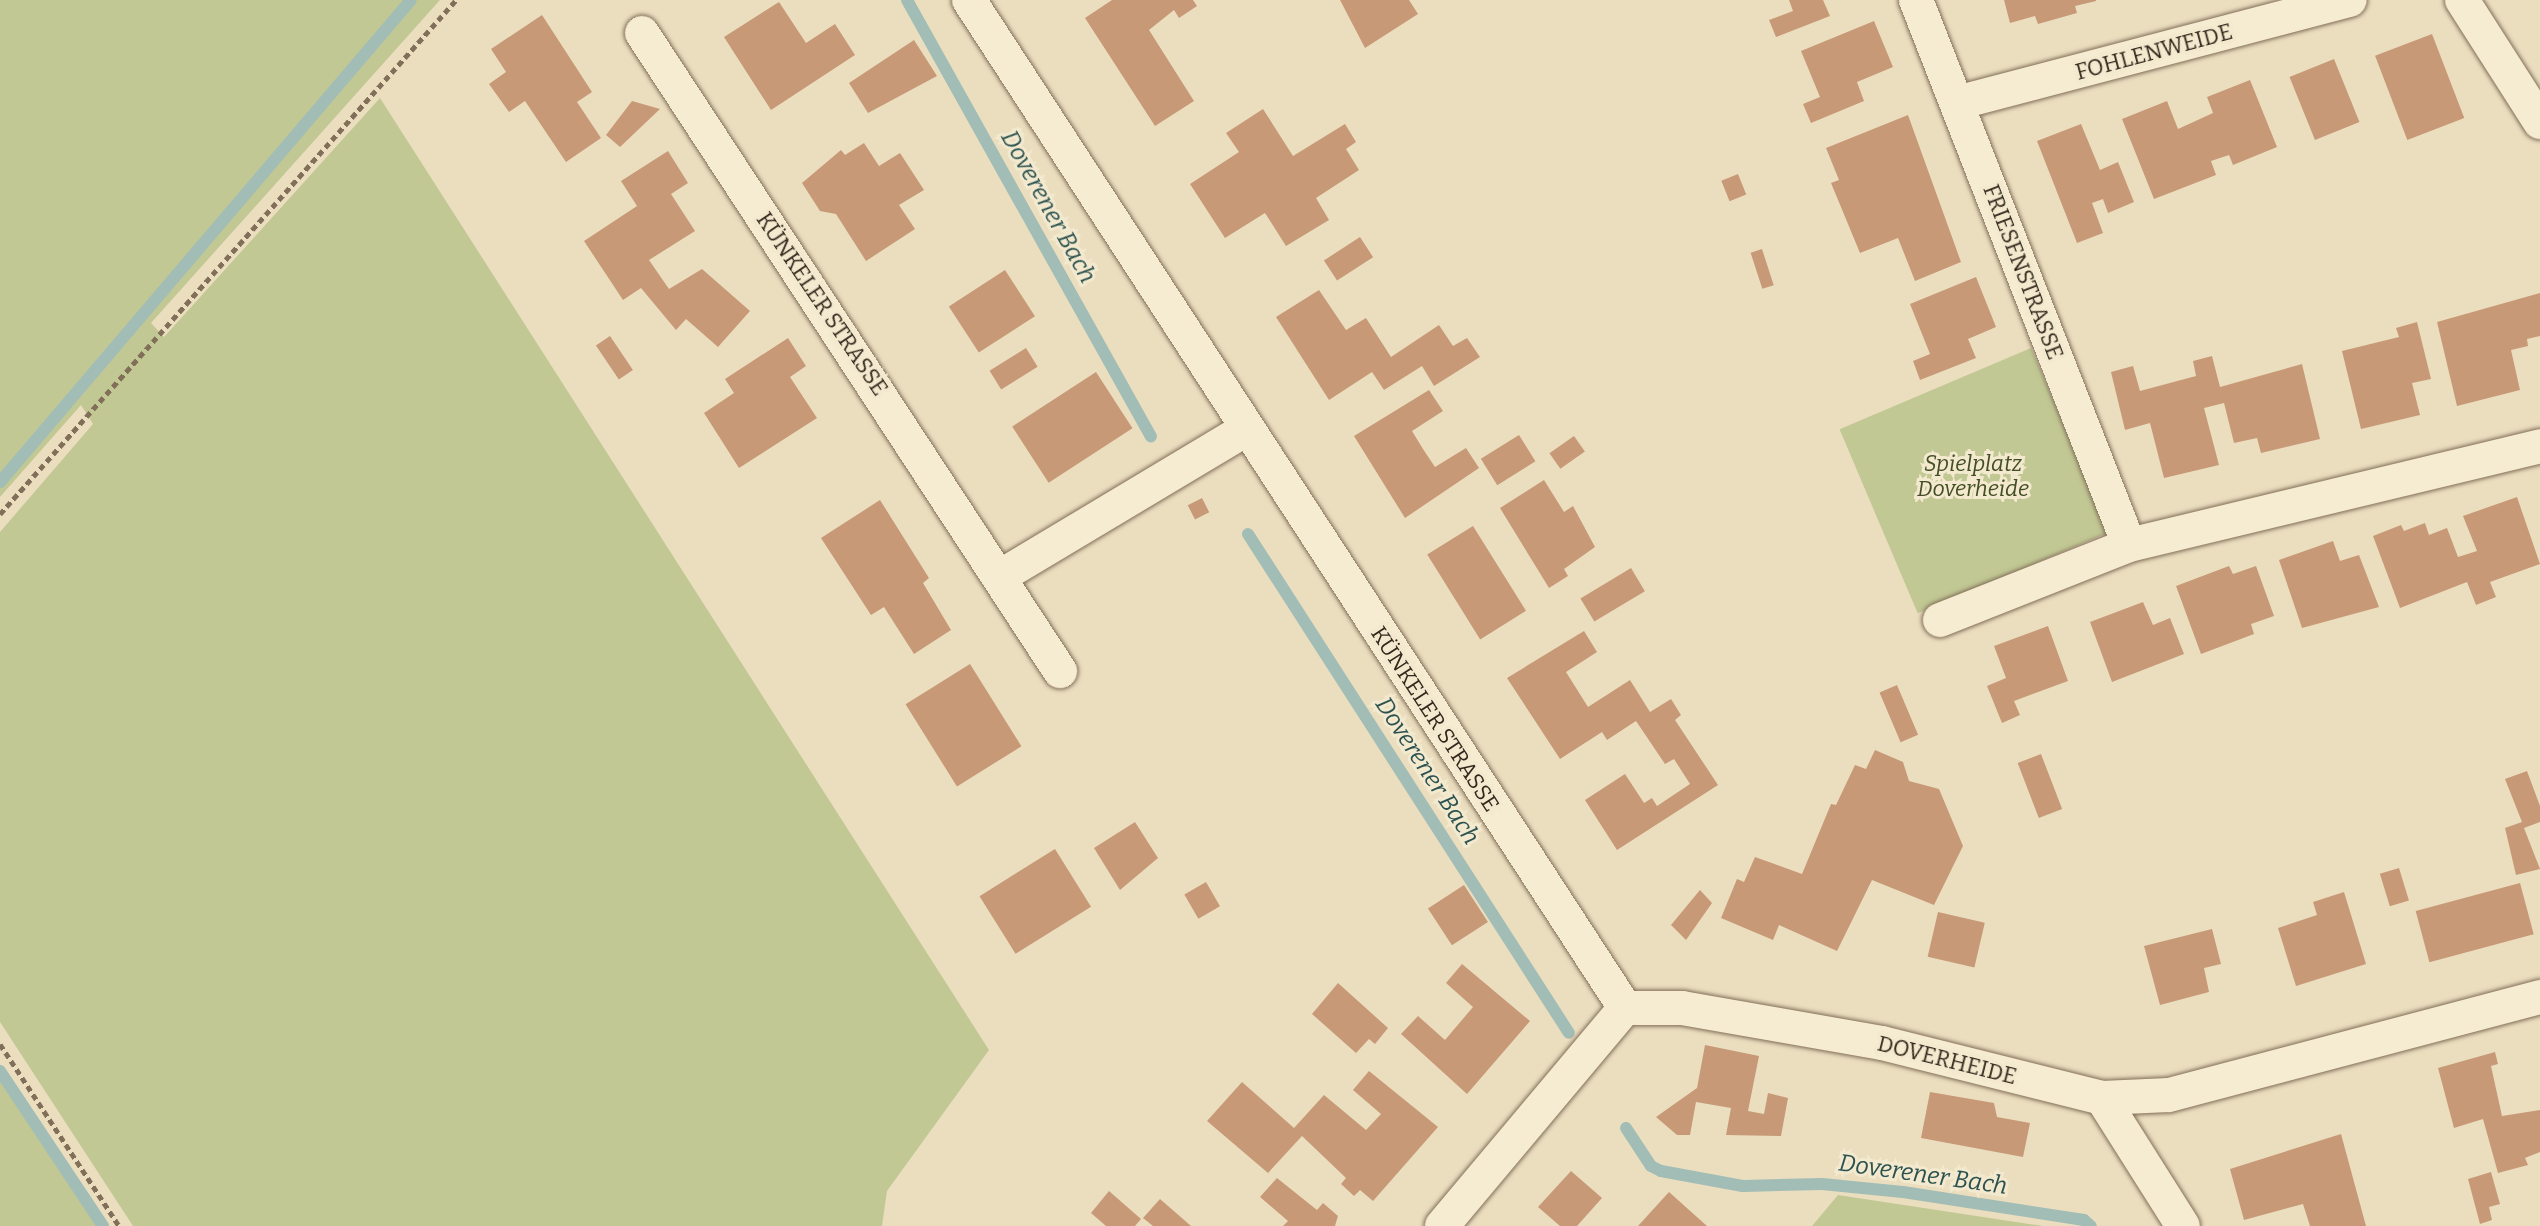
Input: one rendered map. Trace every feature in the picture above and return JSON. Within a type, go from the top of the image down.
[{"type":"street","name":"KÜNKELER STRASSE","points":[[969,0],[1245,430],[1625,1008]]},
{"type":"street","name":"FRIESENSTRASSE","points":[[1916,0],[2129,545]]},
{"type":"street","name":"FOHLENWEIDE","points":[[1957,103],[2350,0]]},
{"type":"street","points":[[2462,0],[2540,122]]},
{"type":"street","name":"KÜNKELER STRASSE","points":[[642,33],[1001,576],[1060,671]]},
{"type":"street","points":[[1001,576],[1245,430]]},
{"type":"street","points":[[1940,620],[2129,545],[2540,446]]},
{"type":"street","name":"DOVERHEIDE","points":[[1625,1008],[1682,1008],[1882,1043],[2102,1098],[2169,1095],[2540,997]]},
{"type":"street","points":[[1442,1226],[1625,1008]]},
{"type":"street","points":[[2102,1098],[2183,1226]]},
{"type":"path","points":[[0,514],[456,0]]},
{"type":"path","points":[[0,1044],[119,1226]]},
{"type":"green space","points":[[0,0],[440,0],[151,323],[164,337],[380,98],[989,1050],[887,1191],[882,1226],[133,1226],[0,1022],[0,532],[93,424],[81,405],[0,497]]},
{"type":"green space","name":"Spielplatz Doverheide","points":[[2031,348],[2109,532],[1918,613],[1840,429]]},
{"type":"green space","points":[[0,1065],[107,1226],[0,1226]]},
{"type":"green space","points":[[1838,1195],[2043,1226],[1812,1226]]},
{"type":"building","points":[[1112,0],[1193,0],[1197,6],[1179,18],[1174,10],[1149,30],[1194,101],[1155,126],[1085,18]]},
{"type":"building","points":[[1340,0],[1409,0],[1418,14],[1365,48]]},
{"type":"building","points":[[1789,0],[1823,0],[1830,16],[1776,37],[1769,20],[1793,11]]},
{"type":"building","points":[[2004,0],[2096,1],[2075,6],[2077,13],[2038,24],[2035,16],[2010,23]]},
{"type":"building","points":[[779,2],[806,43],[835,24],[855,55],[771,110],[724,37]]},
{"type":"building","points":[[542,15],[592,92],[577,102],[601,138],[566,162],[525,101],[509,112],[489,84],[506,72],[491,49]]},
{"type":"building","points":[[1874,21],[1893,67],[1857,82],[1864,101],[1811,123],[1803,104],[1820,97],[1801,51]]},
{"type":"building","points":[[2432,34],[2464,118],[2407,140],[2375,56]]},
{"type":"building","points":[[914,40],[937,76],[868,113],[849,83]]},
{"type":"building","points":[[2334,59],[2359,122],[2315,140],[2289,77]]},
{"type":"building","points":[[2250,80],[2277,147],[2233,165],[2229,155],[2211,161],[2216,175],[2154,199],[2122,119],[2167,101],[2178,129],[2213,113],[2207,97]]},
{"type":"building","points":[[632,101],[660,109],[620,147],[606,135]]},
{"type":"building","points":[[1263,109],[1293,156],[1345,124],[1356,142],[1346,149],[1359,170],[1316,198],[1329,220],[1286,246],[1265,213],[1225,238],[1190,184],[1239,152],[1226,133]]},
{"type":"building","points":[[1908,115],[1961,262],[1915,281],[1898,238],[1860,253],[1831,183],[1839,180],[1826,148]]},
{"type":"building","points":[[2081,124],[2100,170],[2118,162],[2134,202],[2108,213],[2103,199],[2092,203],[2103,233],[2077,243],[2037,141]]},
{"type":"building","points":[[864,143],[879,166],[900,153],[924,190],[899,205],[915,229],[866,261],[836,214],[820,211],[802,183],[841,150],[845,155]]},
{"type":"building","points":[[668,151],[688,183],[671,194],[695,231],[649,260],[669,289],[702,269],[750,311],[718,347],[686,319],[676,330],[641,288],[623,300],[584,241],[637,206],[621,181]]},
{"type":"building","points":[[1738,174],[1746,194],[1730,201],[1721,181]]},
{"type":"building","points":[[1360,237],[1373,257],[1337,281],[1324,260]]},
{"type":"building","points":[[1762,249],[1774,285],[1762,289],[1751,253]]},
{"type":"building","points":[[1005,270],[1035,316],[979,353],[949,306]]},
{"type":"building","points":[[1976,277],[1996,327],[1968,339],[1976,358],[1920,380],[1913,361],[1930,354],[1910,304]]},
{"type":"building","points":[[1319,290],[1346,330],[1366,318],[1391,357],[1439,325],[1453,346],[1467,338],[1480,357],[1434,386],[1422,366],[1384,390],[1372,372],[1329,400],[1276,317]]},
{"type":"building","points":[[2540,293],[2540,336],[2527,339],[2528,346],[2511,350],[2520,390],[2457,406],[2437,322]]},
{"type":"building","points":[[2417,322],[2431,379],[2412,383],[2420,415],[2361,429],[2342,351],[2399,337],[2396,328]]},
{"type":"building","points":[[610,336],[633,370],[619,379],[596,346]]},
{"type":"building","points":[[788,338],[806,366],[790,377],[817,418],[739,468],[704,413],[734,393],[725,379]]},
{"type":"building","points":[[1026,348],[1038,367],[1001,389],[990,371]]},
{"type":"building","points":[[2212,356],[2220,387],[2302,364],[2320,439],[2261,453],[2257,438],[2234,443],[2224,403],[2204,408],[2219,465],[2164,478],[2150,423],[2125,430],[2111,372],[2133,366],[2140,391],[2196,376],[2193,361]]},
{"type":"building","points":[[1096,372],[1132,428],[1049,483],[1012,426]]},
{"type":"building","points":[[1429,390],[1443,411],[1412,431],[1423,449],[1435,467],[1466,448],[1479,468],[1405,518],[1354,436]]},
{"type":"building","points":[[1519,435],[1535,461],[1497,485],[1481,459]]},
{"type":"building","points":[[1574,436],[1585,452],[1560,469],[1549,453]]},
{"type":"building","points":[[1544,480],[1564,512],[1573,506],[1595,547],[1564,569],[1568,576],[1549,588],[1500,508]]},
{"type":"building","points":[[2517,497],[2540,564],[2490,582],[2496,597],[2476,605],[2467,582],[2400,608],[2373,536],[2401,525],[2404,531],[2425,523],[2429,535],[2447,528],[2458,557],[2477,551],[2463,516]]},
{"type":"building","points":[[1202,498],[1209,512],[1195,520],[1188,505]]},
{"type":"building","points":[[880,500],[929,578],[923,583],[951,630],[914,654],[884,607],[871,615],[821,538]]},
{"type":"building","points":[[1473,526],[1526,611],[1480,639],[1427,555]]},
{"type":"building","points":[[2333,541],[2340,561],[2359,555],[2379,607],[2302,628],[2279,560]]},
{"type":"building","points":[[2229,566],[2233,574],[2256,566],[2274,616],[2251,624],[2254,634],[2201,654],[2176,586]]},
{"type":"building","points":[[1631,568],[1645,591],[1594,622],[1580,598]]},
{"type":"building","points":[[2143,602],[2153,625],[2170,618],[2184,654],[2112,682],[2090,622]]},
{"type":"building","points":[[2048,626],[2068,681],[2014,701],[2020,715],[2002,723],[1987,686],[2006,678],[1994,646]]},
{"type":"building","points":[[1584,631],[1597,652],[1566,672],[1588,707],[1630,680],[1650,712],[1671,699],[1681,715],[1675,720],[1718,785],[1617,850],[1585,800],[1625,774],[1644,803],[1652,798],[1657,806],[1690,784],[1674,759],[1665,764],[1636,721],[1607,740],[1602,732],[1560,759],[1507,678]]},
{"type":"building","points":[[970,664],[1021,746],[957,787],[906,704]]},
{"type":"building","points":[[1897,685],[1918,735],[1901,742],[1880,692]]},
{"type":"building","points":[[1875,750],[1903,762],[1909,781],[1939,789],[1963,846],[1934,905],[1872,880],[1837,951],[1779,925],[1773,940],[1721,918],[1737,879],[1744,882],[1755,857],[1802,874],[1831,804],[1836,805],[1855,765],[1866,769]]},
{"type":"building","points":[[2041,754],[2062,809],[2039,818],[2018,763]]},
{"type":"building","points":[[2527,771],[2540,806],[2540,822],[2524,828],[2540,869],[2516,875],[2505,828],[2522,822],[2505,779]]},
{"type":"building","points":[[1135,822],[1158,858],[1120,890],[1094,848]]},
{"type":"building","points":[[1055,849],[1091,907],[1016,954],[980,896]]},
{"type":"building","points":[[2399,868],[2409,901],[2390,906],[2380,874]]},
{"type":"building","points":[[1206,882],[1220,906],[1198,919],[1184,895]]},
{"type":"building","points":[[2520,883],[2534,934],[2429,962],[2416,911]]},
{"type":"building","points":[[1464,885],[1488,922],[1452,945],[1428,908]]},
{"type":"building","points":[[1700,890],[1712,903],[1686,940],[1671,925]]},
{"type":"building","points":[[2344,892],[2366,964],[2296,986],[2278,928],[2317,915],[2313,902]]},
{"type":"building","points":[[1938,912],[1985,923],[1974,968],[1928,957]]},
{"type":"building","points":[[2212,929],[2221,964],[2204,968],[2209,992],[2160,1005],[2144,946]]},
{"type":"building","points":[[1462,964],[1530,1021],[1467,1094],[1401,1034],[1418,1016],[1445,1040],[1473,1007],[1446,983]]},
{"type":"building","points":[[1338,983],[1388,1028],[1375,1044],[1369,1039],[1356,1053],[1312,1014]]},
{"type":"building","points":[[1705,1045],[1759,1056],[1748,1111],[1764,1114],[1768,1093],[1788,1098],[1781,1136],[1726,1135],[1731,1108],[1696,1102],[1690,1135],[1677,1135],[1656,1117],[1697,1088]]},
{"type":"building","points":[[2495,1052],[2498,1064],[2491,1066],[2502,1116],[2540,1110],[2540,1152],[2525,1158],[2528,1165],[2498,1173],[2483,1119],[2454,1128],[2438,1068]]},
{"type":"building","points":[[1369,1071],[1438,1127],[1373,1201],[1360,1190],[1354,1196],[1341,1184],[1346,1178],[1302,1136],[1268,1173],[1207,1121],[1242,1082],[1294,1128],[1324,1095],[1366,1130],[1381,1114],[1353,1090]]},
{"type":"building","points":[[1930,1092],[1994,1103],[1997,1117],[2030,1123],[2023,1157],[1921,1138]]},
{"type":"building","points":[[2341,1134],[2366,1226],[2310,1226],[2303,1204],[2244,1220],[2230,1169]]},
{"type":"building","points":[[1571,1171],[1602,1198],[1577,1226],[1560,1226],[1538,1207]]},
{"type":"building","points":[[2491,1172],[2500,1204],[2489,1207],[2492,1220],[2480,1224],[2468,1179]]},
{"type":"building","points":[[1277,1178],[1317,1210],[1323,1203],[1338,1216],[1335,1226],[1283,1226],[1288,1221],[1260,1197]]},
{"type":"building","points":[[1109,1191],[1141,1219],[1135,1226],[1106,1226],[1091,1213]]},
{"type":"building","points":[[1669,1192],[1707,1226],[1638,1226]]},
{"type":"building","points":[[1160,1199],[1191,1226],[1153,1226],[1143,1218]]},
{"type":"waterway","points":[[0,482],[411,0]]},
{"type":"waterway","name":"Doverener Bach","points":[[907,0],[1151,436]]},
{"type":"waterway","name":"Doverener Bach","points":[[1248,534],[1569,1033]]},
{"type":"waterway","points":[[0,1071],[103,1226]]},
{"type":"waterway","name":"Doverener Bach","points":[[1626,1128],[1651,1166],[1661,1171],[1743,1186],[1822,1184],[1903,1192],[2084,1220],[2091,1226]]}]
